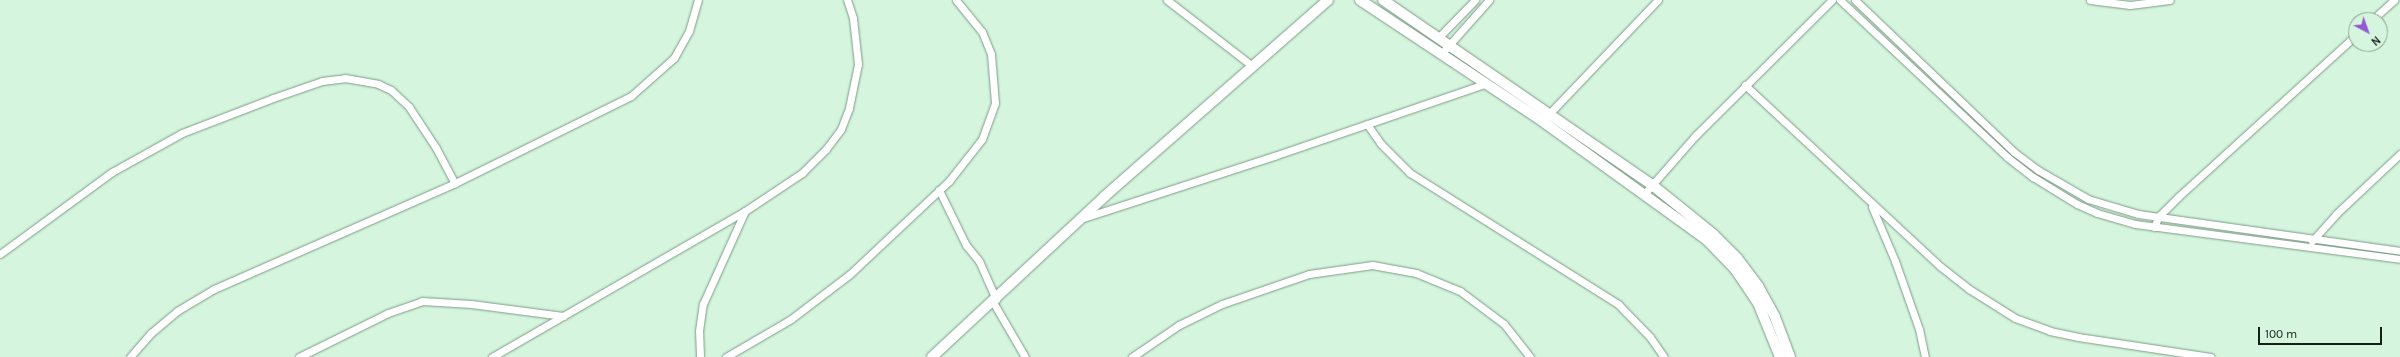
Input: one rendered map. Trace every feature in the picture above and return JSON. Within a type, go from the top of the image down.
[{"type":"street","points":[[130,357],[151,334],[192,300],[455,183],[631,96],[674,58],[688,31],[698,0]]},
{"type":"street","points":[[492,357],[745,211],[802,174],[826,149],[841,129],[849,108],[858,64],[853,18],[847,0]]},
{"type":"street","points":[[726,357],[791,319],[833,288],[875,252],[939,190],[968,159],[982,139],[995,103],[995,72],[987,40],[972,18],[956,0]]},
{"type":"street","points":[[1167,0],[1251,65]]},
{"type":"street","points":[[1308,15],[1315,0]]},
{"type":"street","points":[[932,357],[995,300],[1081,218],[1202,113],[1251,65],[1308,15],[1328,0]]},
{"type":"street","points":[[1360,0],[1445,49],[1545,117],[1707,240],[1735,269],[1758,303],[1780,357]]},
{"type":"street","points":[[1383,0],[1438,38],[1445,49],[1487,83],[1545,117],[1651,184],[1713,234],[1738,258],[1772,311],[1790,357]]},
{"type":"street","points":[[1438,38],[1475,0]]},
{"type":"street","points":[[1445,49],[1489,0]]},
{"type":"street","points":[[1545,117],[1658,0]]},
{"type":"street","points":[[1645,194],[1651,184],[1745,85],[1832,0]]},
{"type":"street","points":[[1840,0],[2027,173],[2055,192],[2097,213],[2154,227],[2311,249],[2400,259]]},
{"type":"street","points":[[1854,0],[1987,126],[2038,170],[2088,199],[2138,214],[2400,251]]},
{"type":"street","points":[[2090,0],[2130,5],[2170,0]]},
{"type":"street","points":[[2381,12],[2394,0]]},
{"type":"street","points":[[2154,227],[2159,216],[2348,42]]},
{"type":"street","points":[[0,254],[112,172],[175,136],[273,98],[322,82],[345,78],[378,84],[390,90],[409,107],[426,130],[455,183]]},
{"type":"street","points":[[1081,218],[1487,83]]},
{"type":"street","points":[[1745,85],[1940,267],[1969,289],[2015,318],[2050,331],[2078,337],[2211,357]]},
{"type":"street","points":[[1367,124],[1381,144],[1410,172],[1618,304],[1650,336],[1664,357]]},
{"type":"street","points":[[2311,249],[2313,238],[2400,154]]},
{"type":"street","points":[[939,190],[966,245],[979,261],[995,300],[1025,357]]},
{"type":"street","points":[[1872,205],[1898,269],[1919,329],[1925,357]]},
{"type":"street","points":[[700,357],[699,331],[704,304],[745,211]]},
{"type":"street","points":[[1132,357],[1179,325],[1222,304],[1309,274],[1372,265],[1416,273],[1460,291],[1504,324],[1530,357]]},
{"type":"street","points":[[299,357],[388,313],[422,301],[471,304],[563,316]]}]
